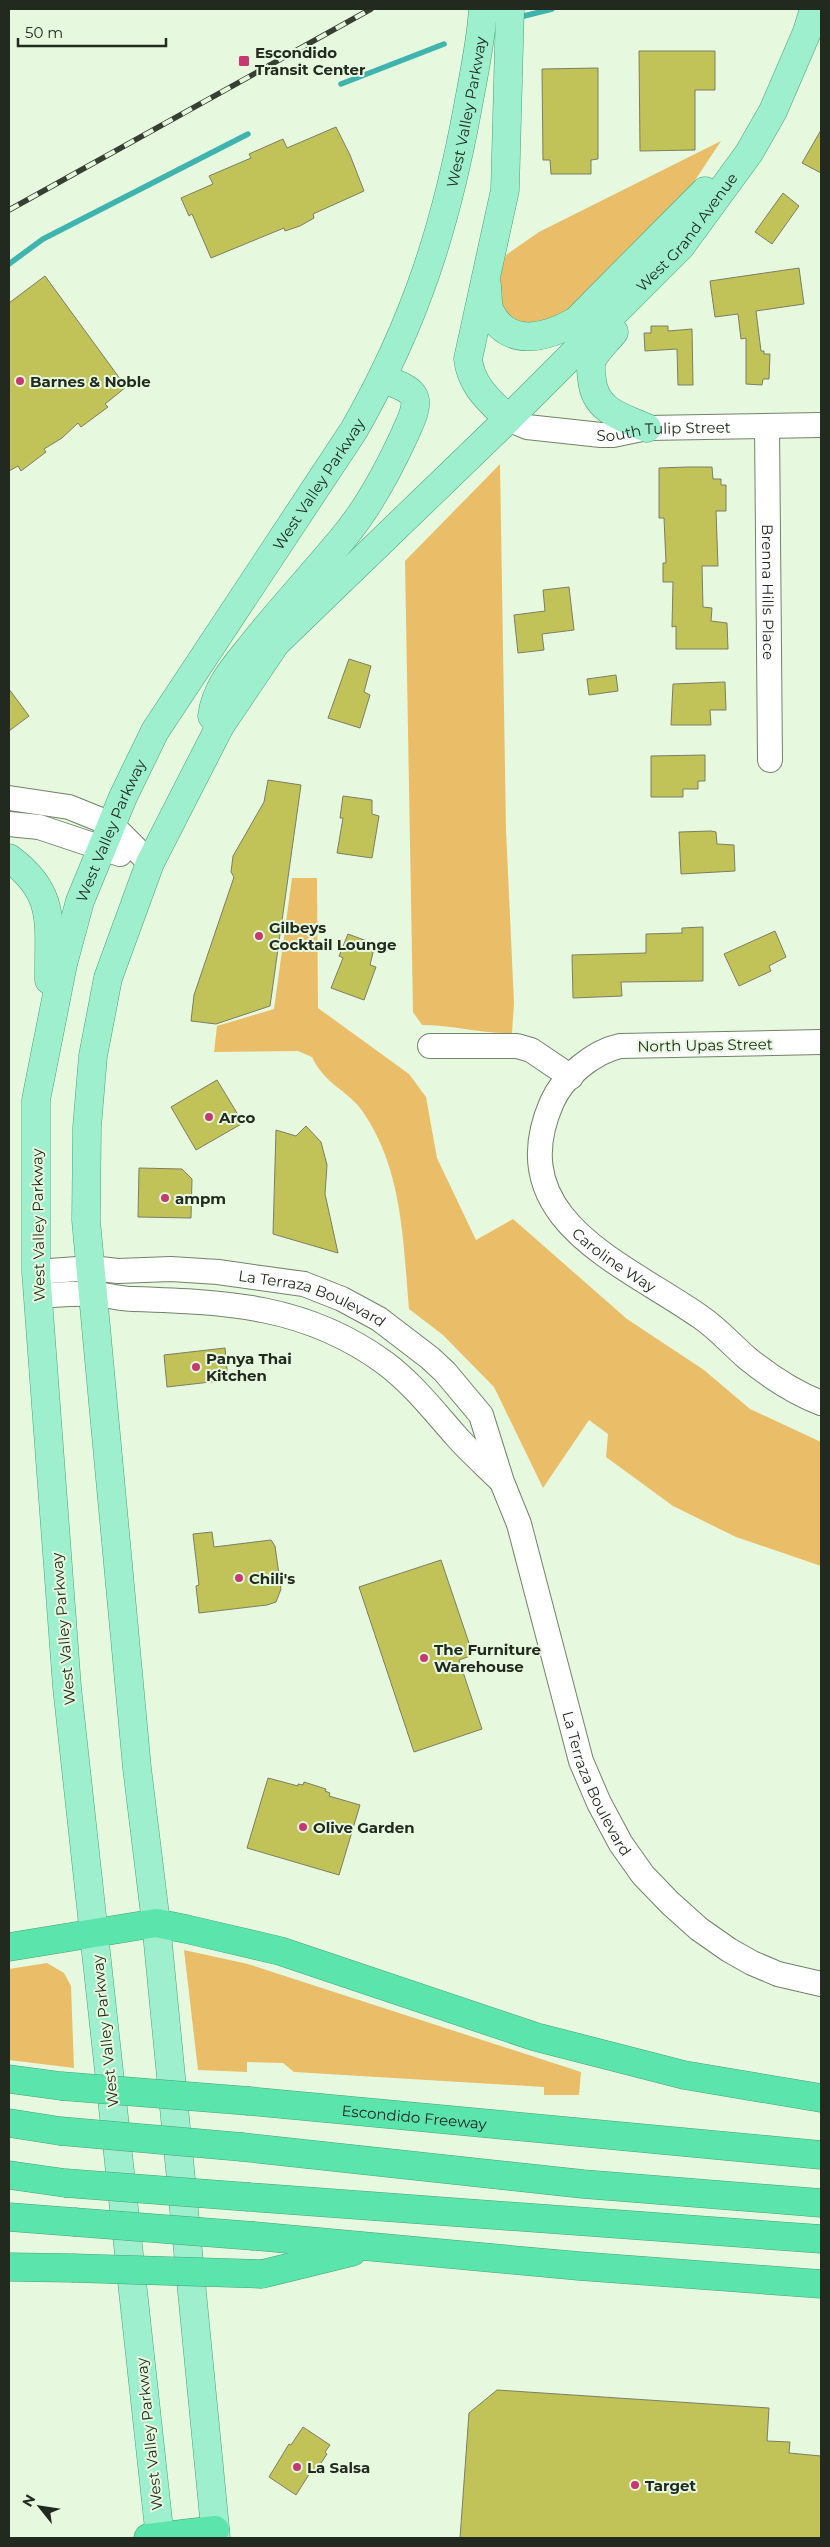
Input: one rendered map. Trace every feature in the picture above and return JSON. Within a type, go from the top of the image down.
[{"type":"highway","points":[[9,1947],[156,1923],[280,1951],[555,2042],[684,2075],[821,2098]]},
{"type":"highway","name":"Escondido Freeway","points":[[9,2079],[61,2086],[821,2155]]},
{"type":"highway","points":[[9,2123],[60,2131],[242,2147],[583,2184],[821,2203]]},
{"type":"highway","points":[[9,2175],[65,2183]]},
{"type":"highway","points":[[9,2179],[821,2238]]},
{"type":"highway","points":[[9,2217],[254,2236],[579,2266],[821,2284]]},
{"type":"highway","points":[[9,2267],[262,2274],[373,2247]]},
{"type":"highway","points":[[156,2538],[215,2534]]},
{"type":"main road","name":"West Valley Parkway","points":[[156,2538],[67,1687],[37,1284],[36,1100],[62,964],[80,901],[106,836],[155,731],[325,478],[383,379],[432,260],[451,194],[470,97],[483,9]]},
{"type":"main road","points":[[215,2534],[156,1923],[137,1768],[86,1220],[87,1127],[93,1056],[108,978],[150,863],[220,726],[284,634],[508,419],[475,384],[470,373],[468,349],[487,280],[504,190],[510,9]]},
{"type":"main road","name":"West Grand Avenue","points":[[508,419],[681,246],[716,201],[759,136],[773,111],[807,32],[814,9]]},
{"type":"main road","points":[[487,280],[490,312],[501,327],[516,336],[537,338],[559,331],[576,321],[759,136]]},
{"type":"main road","points":[[646,428],[612,413],[598,402],[592,385],[592,359],[681,246]]},
{"type":"main road","points":[[220,726],[212,716],[214,704],[224,681],[284,605],[349,530],[371,501],[397,451],[416,404],[414,395],[406,389],[383,379]]},
{"type":"main road","points":[[9,858],[27,873],[38,886],[48,913],[49,1026]]},
{"type":"street","name":"South Tulip Street","points":[[508,419],[527,428],[602,435],[613,435],[646,428],[821,425]]},
{"type":"street","name":"Brenna Hills Place","points":[[767,426],[770,760]]},
{"type":"street","points":[[9,798],[69,807],[106,836],[150,863]]},
{"type":"street","points":[[9,824],[106,836]]},
{"type":"street","name":"North Upas Street","points":[[592,1058],[606,1049],[620,1046],[821,1042]]},
{"type":"street","points":[[430,1046],[518,1046],[531,1050],[571,1077]]},
{"type":"street","name":"Caroline Way","points":[[592,1058],[556,1094],[544,1120],[539,1144],[539,1167],[549,1196],[568,1224],[598,1250],[628,1272],[703,1318],[748,1359],[780,1382],[821,1403]]},
{"type":"street","name":"La Terraza Boulevard","points":[[37,1284],[92,1281],[118,1271],[171,1269],[218,1272],[292,1282],[323,1291],[362,1309],[397,1331],[430,1358],[470,1400],[481,1415],[502,1482],[519,1524],[581,1761],[599,1803],[621,1844],[644,1875],[670,1903],[706,1934],[752,1963],[778,1974],[821,1984]]},
{"type":"street","name":"La Terraza Boulevard","points":[[92,1281],[123,1299],[231,1304],[266,1309],[300,1318],[346,1339],[384,1363],[418,1392],[456,1436],[502,1482]]},
{"type":"shaded area","points":[[721,141],[678,206],[568,315],[532,329],[505,316],[496,287],[506,255],[539,232]]},
{"type":"shaded area","points":[[500,464],[506,830],[514,1003],[512,1033],[422,1025],[413,1012],[405,561]]},
{"type":"shaded area","points":[[292,878],[317,878],[318,1008],[409,1074],[426,1097],[437,1158],[476,1240],[513,1219],[627,1319],[704,1370],[750,1409],[821,1442],[821,1566],[736,1537],[673,1506],[606,1457],[608,1434],[589,1420],[543,1488],[494,1387],[443,1335],[409,1309],[399,1207],[394,1182],[376,1134],[357,1104],[323,1074],[312,1057],[298,1051],[214,1052],[217,1026],[274,1009]]},
{"type":"shaded area","points":[[184,1950],[248,1964],[581,2072],[579,2095],[544,2095],[544,2087],[294,2072],[283,2063],[247,2062],[247,2072],[198,2070]]},
{"type":"shaded area","points":[[47,1963],[64,1973],[71,1986],[74,2068],[9,2060],[9,1969]]},
{"type":"building","points":[[639,51],[715,51],[715,90],[695,90],[695,150],[640,151]]},
{"type":"building","points":[[598,68],[598,159],[591,160],[591,174],[551,174],[550,160],[543,160],[542,69]]},
{"type":"building","points":[[336,127],[350,155],[364,191],[313,214],[314,218],[300,226],[285,231],[284,228],[211,258],[192,214],[189,216],[181,198],[213,184],[209,176],[251,158],[249,154],[283,139],[287,148]]},
{"type":"building","points":[[821,130],[821,173],[802,163]]},
{"type":"building","points":[[783,193],[799,206],[772,244],[755,232]]},
{"type":"building","points":[[799,268],[804,304],[756,311],[761,351],[764,351],[764,354],[770,354],[769,379],[763,379],[762,385],[746,384],[746,338],[741,339],[738,314],[715,317],[710,281]]},
{"type":"building","points":[[45,276],[126,387],[105,404],[108,407],[81,427],[78,423],[62,438],[44,449],[46,452],[21,471],[18,466],[9,471],[9,303]]},
{"type":"building","points":[[651,326],[668,326],[668,331],[692,329],[693,385],[678,385],[677,349],[645,351],[644,333],[651,333]]},
{"type":"building","points":[[712,467],[713,479],[721,479],[721,485],[726,485],[726,511],[716,511],[718,566],[702,566],[703,607],[712,608],[711,621],[727,623],[728,649],[676,649],[676,626],[672,627],[673,582],[663,582],[663,563],[666,563],[664,518],[659,518],[659,468]]},
{"type":"building","points":[[569,587],[574,630],[542,634],[544,650],[518,653],[514,615],[545,611],[543,590]]},
{"type":"building","points":[[349,659],[371,666],[364,692],[370,695],[360,728],[328,718]]},
{"type":"building","points":[[616,675],[618,691],[589,695],[587,679]]},
{"type":"building","points":[[725,682],[726,710],[710,710],[711,725],[671,725],[673,684]]},
{"type":"building","points":[[9,689],[29,716],[9,731]]},
{"type":"building","points":[[705,755],[705,781],[698,781],[698,789],[683,789],[683,797],[651,797],[651,756]]},
{"type":"building","points":[[268,780],[301,785],[270,1006],[216,1024],[191,1021],[194,995],[234,877],[231,872],[233,856],[264,802]]},
{"type":"building","points":[[343,796],[372,800],[372,814],[379,816],[372,858],[337,853],[343,818],[340,818]]},
{"type":"building","points":[[679,832],[716,832],[717,844],[734,845],[735,871],[681,874]]},
{"type":"building","points":[[703,927],[703,981],[621,982],[622,996],[573,998],[572,955],[646,953],[646,934],[682,933],[682,928]]},
{"type":"building","points":[[775,931],[786,957],[769,966],[771,971],[739,986],[724,954]]},
{"type":"building","points":[[348,934],[375,944],[370,965],[376,967],[364,1000],[331,988],[343,958],[339,956]]},
{"type":"building","points":[[217,1080],[243,1123],[196,1150],[171,1107]]},
{"type":"building","points":[[306,1126],[321,1142],[327,1165],[325,1194],[338,1253],[273,1234],[276,1130],[296,1136]]},
{"type":"building","name":"ampm","points":[[139,1168],[182,1169],[192,1179],[191,1218],[138,1217]]},
{"type":"building","name":"Panya Thai Kitchen","points":[[225,1348],[228,1380],[167,1387],[164,1355]]},
{"type":"building","name":"Chili's","points":[[212,1532],[214,1547],[271,1540],[275,1546],[281,1589],[276,1602],[267,1605],[199,1613],[196,1586],[199,1585],[193,1534]]},
{"type":"building","name":"The Furniture Warehouse","points":[[441,1560],[473,1655],[459,1660],[482,1729],[414,1752],[359,1587]]},
{"type":"building","name":"Olive Garden","points":[[268,1778],[298,1786],[298,1784],[303,1785],[304,1782],[326,1789],[325,1791],[330,1793],[329,1796],[360,1805],[339,1875],[247,1848]]},
{"type":"building","name":"Target","points":[[497,2390],[769,2408],[767,2441],[790,2442],[789,2453],[821,2456],[821,2538],[460,2538],[469,2413]]},
{"type":"building","name":"La Salsa","points":[[303,2427],[330,2445],[325,2452],[327,2454],[313,2475],[310,2473],[296,2495],[269,2477],[289,2444],[291,2445]]},
{"type":"waterway","points":[[524,16],[552,9]]},
{"type":"waterway","points":[[341,84],[444,44]]},
{"type":"waterway","points":[[9,264],[43,239],[248,134]]},
{"type":"railway","points":[[9,210],[371,9]]},
{"type":"place","name":"Escondido Transit Center","points":[[244,61]]},
{"type":"place","name":"Barnes & Noble","points":[[20,381]]},
{"type":"place","name":"Gilbeys Cocktail Lounge","points":[[259,936]]},
{"type":"place","name":"Arco","points":[[209,1117]]},
{"type":"place","name":"ampm","points":[[165,1198]]},
{"type":"place","name":"Panya Thai Kitchen","points":[[196,1367]]},
{"type":"place","name":"Chili's","points":[[239,1578]]},
{"type":"place","name":"The Furniture Warehouse","points":[[424,1658]]},
{"type":"place","name":"Olive Garden","points":[[303,1827]]},
{"type":"place","name":"La Salsa","points":[[297,2467]]},
{"type":"place","name":"Target","points":[[635,2485]]}]
